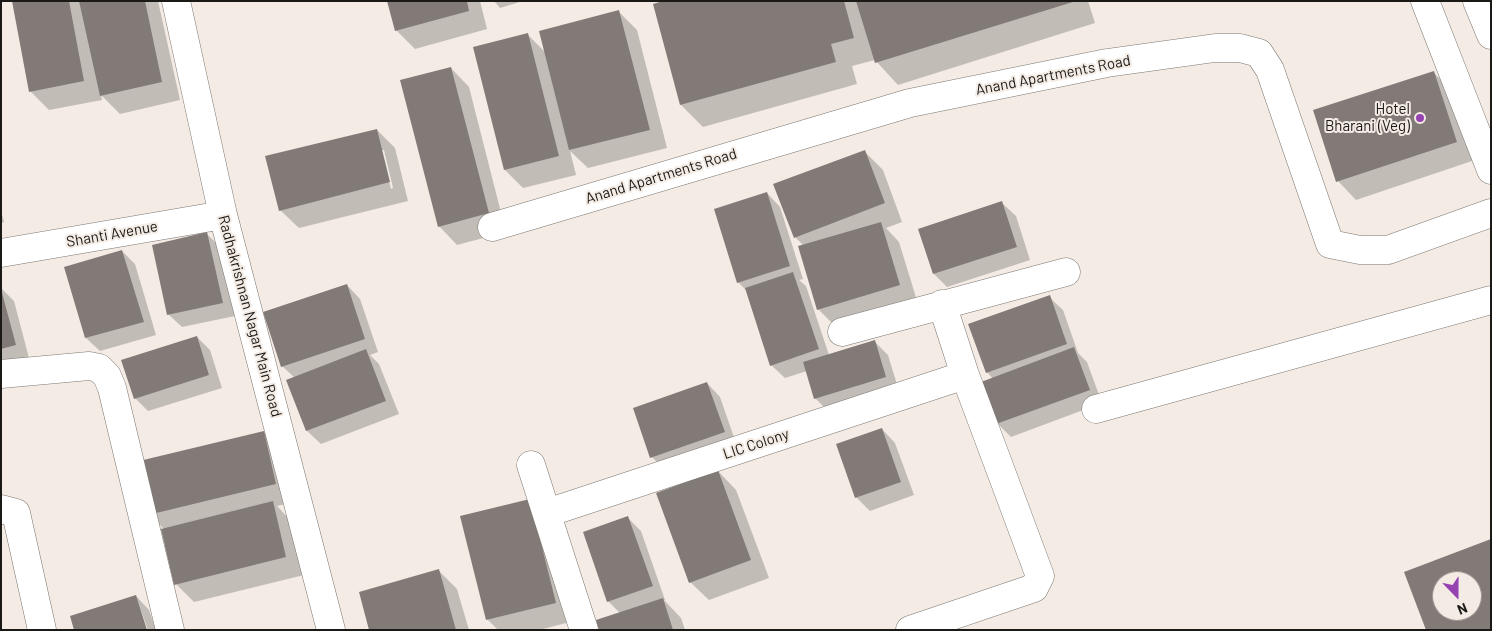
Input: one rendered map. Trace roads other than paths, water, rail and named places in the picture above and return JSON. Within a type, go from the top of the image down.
[{"type":"street","name":"Radhakrishnan Nagar Main Road","points":[[176,1],[223,215],[331,630]]},
{"type":"street","points":[[1425,1],[1491,170]]},
{"type":"street","points":[[1478,1],[1491,35]]},
{"type":"street","name":"Anand Apartments Road","points":[[492,227],[910,102],[1107,63],[1216,48],[1240,48],[1258,53],[1270,70],[1330,244],[1360,250],[1388,250],[1491,213]]},
{"type":"street","name":"Shanti Avenue","points":[[1,254],[223,215]]},
{"type":"street","points":[[842,332],[1066,272]]},
{"type":"street","points":[[1096,409],[1491,300]]},
{"type":"street","points":[[910,630],[1034,588],[1040,576],[965,375],[942,304]]},
{"type":"street","points":[[1,374],[89,366],[99,368],[107,376],[170,630]]},
{"type":"street","name":"LIC Colony","points":[[547,513],[965,375]]},
{"type":"street","points":[[531,465],[584,630]]},
{"type":"street","points":[[1,509],[16,513],[42,630]]},
{"type":"place","name":"Hotel Bharani (Veg)","points":[[1420,118]]}]
